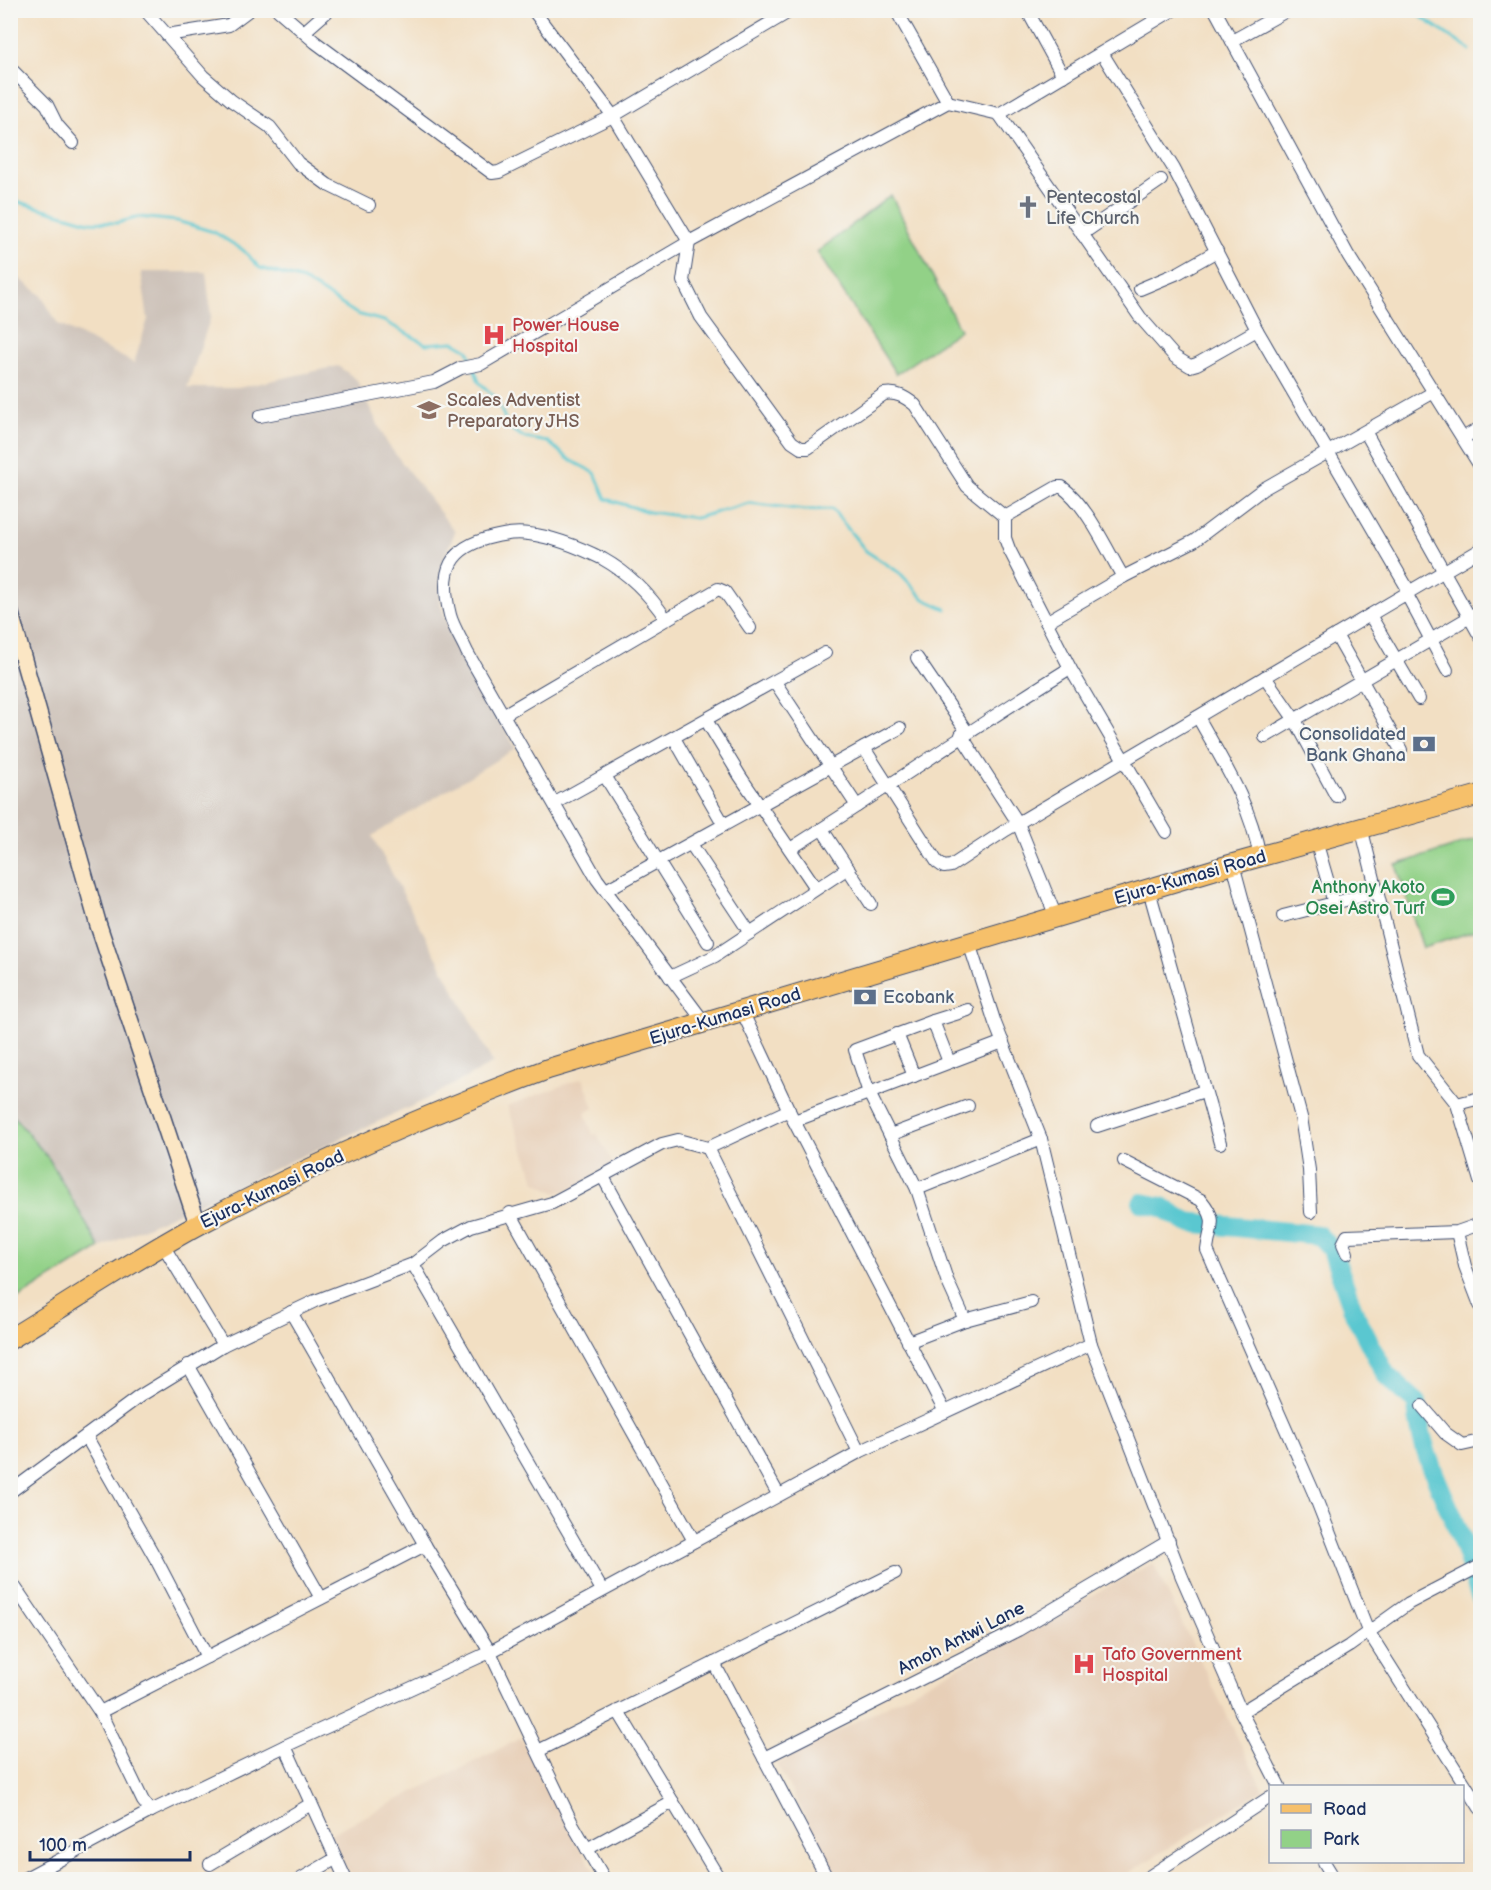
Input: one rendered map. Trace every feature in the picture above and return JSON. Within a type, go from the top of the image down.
[{"type":"main road","name":"Ejura-Kumasi Road","points":[[10,1339],[198,1225],[332,1159],[485,1093],[548,1069],[1233,864],[1480,795]]},
{"type":"street","points":[[145,10],[203,76],[232,101],[270,127],[298,163],[328,185],[369,205]]},
{"type":"street","points":[[167,35],[229,25],[249,10]]},
{"type":"street","points":[[278,10],[304,32],[492,172],[499,172],[613,116],[792,10]]},
{"type":"street","points":[[304,32],[329,10]]},
{"type":"street","points":[[896,10],[948,102]]},
{"type":"street","points":[[1027,10],[1063,76]]},
{"type":"street","points":[[999,114],[1173,10]]},
{"type":"street","points":[[1215,10],[1348,255],[1480,466]]},
{"type":"street","points":[[1232,41],[1288,10]]},
{"type":"street","points":[[536,12],[613,116],[689,242],[682,273],[685,288],[701,317],[792,442],[801,448],[808,448],[884,394],[892,393],[904,397],[915,405],[967,486],[1005,517]]},
{"type":"street","points":[[1102,53],[1174,169],[1257,330],[1407,592],[1447,670]]},
{"type":"street","points":[[10,68],[47,105],[57,125],[73,143]]},
{"type":"street","points":[[260,416],[434,382],[461,368],[481,364],[689,242],[948,102],[999,114],[1140,317],[1183,363],[1197,364],[1257,330]]},
{"type":"street","points":[[1082,234],[1161,180]]},
{"type":"street","points":[[1140,288],[1178,273],[1216,251]]},
{"type":"street","points":[[1046,622],[1123,577],[1194,541],[1263,489],[1366,433],[1434,392]]},
{"type":"street","points":[[1463,438],[1480,428]]},
{"type":"street","points":[[1366,433],[1444,571],[1475,615],[1480,636]]},
{"type":"street","points":[[1005,517],[1057,487],[1062,487],[1074,499],[1091,523],[1123,577]]},
{"type":"street","points":[[1005,517],[1005,538],[1009,549],[1046,622],[1070,668],[1166,832]]},
{"type":"street","points":[[666,618],[647,594],[604,560],[564,543],[531,534],[513,532],[477,541],[457,551],[449,563],[446,589],[450,616],[503,715],[606,890],[704,1022]]},
{"type":"street","points":[[864,748],[937,862],[944,867],[951,866],[1018,823],[1407,592],[1479,554]]},
{"type":"street","points":[[503,715],[718,589],[725,592],[750,628]]},
{"type":"street","points":[[10,612],[98,924],[198,1225]]},
{"type":"street","points":[[1370,615],[1419,699]]},
{"type":"street","points":[[1265,737],[1475,615]]},
{"type":"street","points":[[1336,635],[1401,750]]},
{"type":"street","points":[[555,803],[825,652]]},
{"type":"street","points":[[917,658],[1018,823],[1056,917]]},
{"type":"street","points":[[789,849],[964,734],[1070,668]]},
{"type":"street","points":[[1265,677],[1295,720],[1336,796]]},
{"type":"street","points":[[775,682],[857,806]]},
{"type":"street","points":[[1198,717],[1245,802],[1254,827],[1260,857]]},
{"type":"street","points":[[706,720],[740,776],[816,888]]},
{"type":"street","points":[[606,890],[900,728]]},
{"type":"street","points":[[674,738],[724,825]]},
{"type":"street","points":[[605,776],[660,861],[708,942]]},
{"type":"street","points":[[1361,828],[1418,1055],[1457,1104],[1480,1181]]},
{"type":"street","points":[[822,829],[871,904]]},
{"type":"street","points":[[1316,841],[1334,903]]},
{"type":"street","points":[[691,844],[750,933]]},
{"type":"street","points":[[1233,864],[1300,1117],[1310,1170],[1311,1212]]},
{"type":"street","points":[[670,977],[715,956],[849,868]]},
{"type":"street","points":[[1149,890],[1220,1143]]},
{"type":"street","points":[[1283,915],[1377,892]]},
{"type":"street","points":[[969,943],[1003,1042],[1041,1138],[1091,1344],[1182,1577],[1241,1712],[1278,1785]]},
{"type":"street","points":[[966,1320],[947,1280],[917,1189],[869,1093],[855,1050],[969,1010]]},
{"type":"street","points":[[742,1011],[792,1115],[945,1412]]},
{"type":"street","points":[[933,1021],[949,1062]]},
{"type":"street","points":[[897,1034],[914,1076]]},
{"type":"street","points":[[10,1492],[188,1365],[291,1312],[413,1264],[443,1241],[471,1226],[510,1213],[552,1203],[662,1144],[678,1140],[708,1148],[792,1115],[869,1093],[1003,1042]]},
{"type":"street","points":[[1097,1126],[1204,1091]]},
{"type":"street","points":[[1457,1104],[1480,1098]]},
{"type":"street","points":[[890,1134],[968,1106]]},
{"type":"street","points":[[917,1189],[1041,1138]]},
{"type":"street","points":[[708,1148],[859,1452]]},
{"type":"street","points":[[1124,1161],[1201,1200],[1214,1221],[1209,1234],[1207,1250],[1313,1491],[1368,1630],[1480,1808]]},
{"type":"street","points":[[603,1177],[778,1494]]},
{"type":"street","points":[[510,1213],[694,1542]]},
{"type":"street","points":[[1347,1254],[1343,1244],[1347,1236],[1457,1232],[1480,1224]]},
{"type":"street","points":[[1457,1232],[1465,1266],[1480,1305]]},
{"type":"street","points":[[163,1245],[223,1345]]},
{"type":"street","points":[[413,1264],[602,1590]]},
{"type":"street","points":[[908,1342],[966,1320],[1031,1302]]},
{"type":"street","points":[[291,1312],[425,1545],[490,1652],[587,1849],[605,1880]]},
{"type":"street","points":[[22,1880],[151,1811],[285,1746],[490,1652],[859,1452],[1091,1344]]},
{"type":"street","points":[[188,1365],[321,1598]]},
{"type":"street","points":[[1422,1406],[1445,1433],[1461,1445],[1480,1440]]},
{"type":"street","points":[[86,1436],[157,1561],[207,1657]]},
{"type":"street","name":"Amoh Antwi Lane","points":[[764,1758],[1018,1630],[1169,1541]]},
{"type":"street","points":[[100,1712],[425,1545]]},
{"type":"street","points":[[1241,1712],[1314,1669],[1409,1603],[1480,1566]]},
{"type":"street","points":[[538,1751],[895,1573]]},
{"type":"street","points":[[10,1580],[100,1712],[143,1801],[151,1811]]},
{"type":"street","points":[[714,1663],[828,1880]]},
{"type":"street","points":[[618,1711],[720,1880]]},
{"type":"street","points":[[285,1746],[346,1880]]},
{"type":"street","points":[[1144,1880],[1269,1798]]},
{"type":"street","points":[[587,1849],[673,1802]]},
{"type":"street","points":[[210,1864],[311,1804]]},
{"type":"street","points":[[299,1880],[335,1859]]},
{"type":"street","points":[[1325,1863],[1335,1880]]},
{"type":"shaded area","points":[[10,271],[41,295],[58,324],[134,363],[148,319],[141,272],[206,272],[211,316],[187,388],[238,388],[338,366],[356,379],[387,443],[455,532],[441,565],[440,603],[457,651],[516,748],[372,836],[493,1063],[419,1103],[100,1248],[49,1159],[11,1113]]},
{"type":"shaded area","points":[[583,1078],[594,1108],[585,1113],[593,1135],[597,1134],[613,1164],[577,1187],[556,1193],[536,1182],[507,1106]]},
{"type":"shaded area","name":"Tafo Government Hospital","points":[[1153,1563],[1263,1790],[1118,1879],[839,1879],[777,1764]]},
{"type":"shaded area","points":[[521,1738],[598,1879],[352,1879],[330,1834]]},
{"type":"green space","points":[[891,195],[960,330],[896,374],[817,252]]},
{"type":"green space","name":"Anthony Akoto Osei Astro Turf","points":[[1480,838],[1480,929],[1423,948],[1396,865]]},
{"type":"green space","points":[[11,1113],[49,1159],[100,1248],[11,1303]]},
{"type":"waterway","points":[[1411,10],[1470,50]]},
{"type":"waterway","points":[[10,193],[19,202],[89,222],[117,223],[139,217],[177,221],[214,232],[243,250],[260,268],[303,280],[357,314],[384,321],[426,344],[454,342],[468,350],[472,361]]},
{"type":"waterway","points":[[474,368],[479,382],[496,398],[509,428],[525,438],[548,442],[570,460],[595,473],[606,499],[649,512],[696,518],[749,503],[805,510],[832,509],[866,551],[900,573],[924,599],[946,609]]},
{"type":"waterway","points":[[1142,1203],[1162,1207],[1186,1222],[1318,1235],[1332,1250],[1355,1315],[1386,1375],[1417,1403],[1422,1438],[1427,1454],[1463,1543],[1480,1596]]},
{"type":"place","name":"Pentecostal Life Church","points":[[1028,207]]},
{"type":"place","name":"Power House Hospital","points":[[494,335]]},
{"type":"place","name":"Scales Adventist Preparatory JHS","points":[[429,410]]},
{"type":"place","name":"Consolidated Bank Ghana","points":[[1424,744]]},
{"type":"place","name":"Anthony Akoto Osei Astro Turf","points":[[1443,897]]},
{"type":"place","name":"Ecobank","points":[[865,997]]},
{"type":"place","name":"Tafo Government Hospital","points":[[1084,1664]]}]
